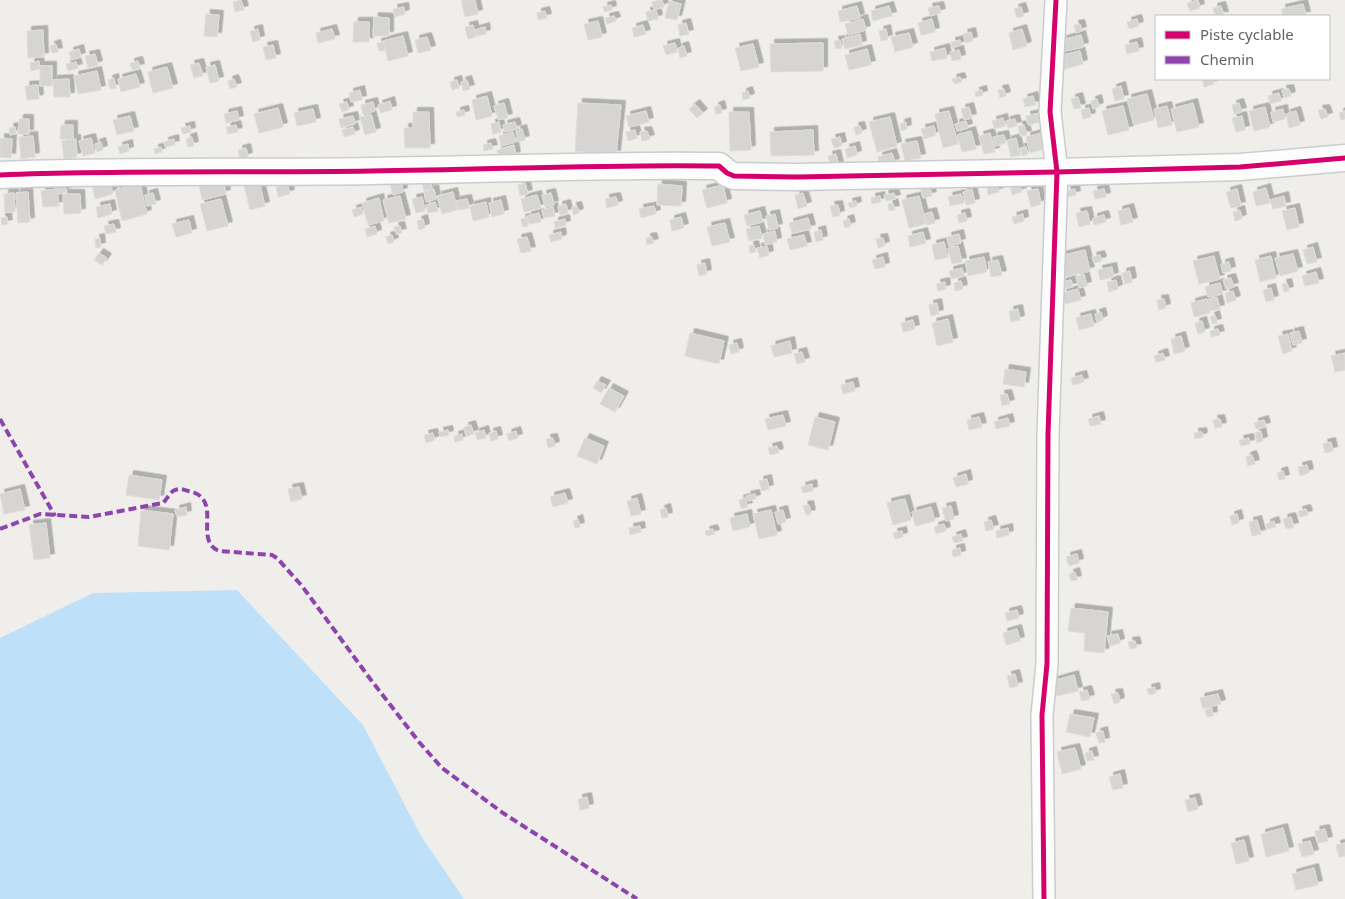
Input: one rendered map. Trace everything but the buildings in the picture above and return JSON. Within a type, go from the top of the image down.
[{"type":"street","points":[[1044,899],[1042,715],[1047,664],[1048,434],[1056,172],[1050,112],[1056,0]]},
{"type":"street","points":[[0,174],[371,171],[648,165],[719,166],[726,173],[734,176],[788,177],[1240,167],[1345,158]]},
{"type":"water","points":[[237,590],[363,725],[421,836],[464,899],[0,899],[0,638],[93,593]]},
{"type":"marked path","points":[[0,419],[55,516]]},
{"type":"marked path","points":[[0,529],[40,514],[89,517],[163,503],[177,489],[198,494],[206,504],[207,534],[212,547],[219,551],[272,555],[277,558],[302,586],[371,680],[419,742],[442,768],[503,813],[637,899]]},
{"type":"cycle path","points":[[1044,899],[1042,715],[1047,664],[1048,434],[1057,172],[1050,112],[1056,0]]},
{"type":"cycle path","points":[[0,175],[325,172],[588,166],[719,166],[734,176],[797,177],[1240,167],[1345,158]]}]
